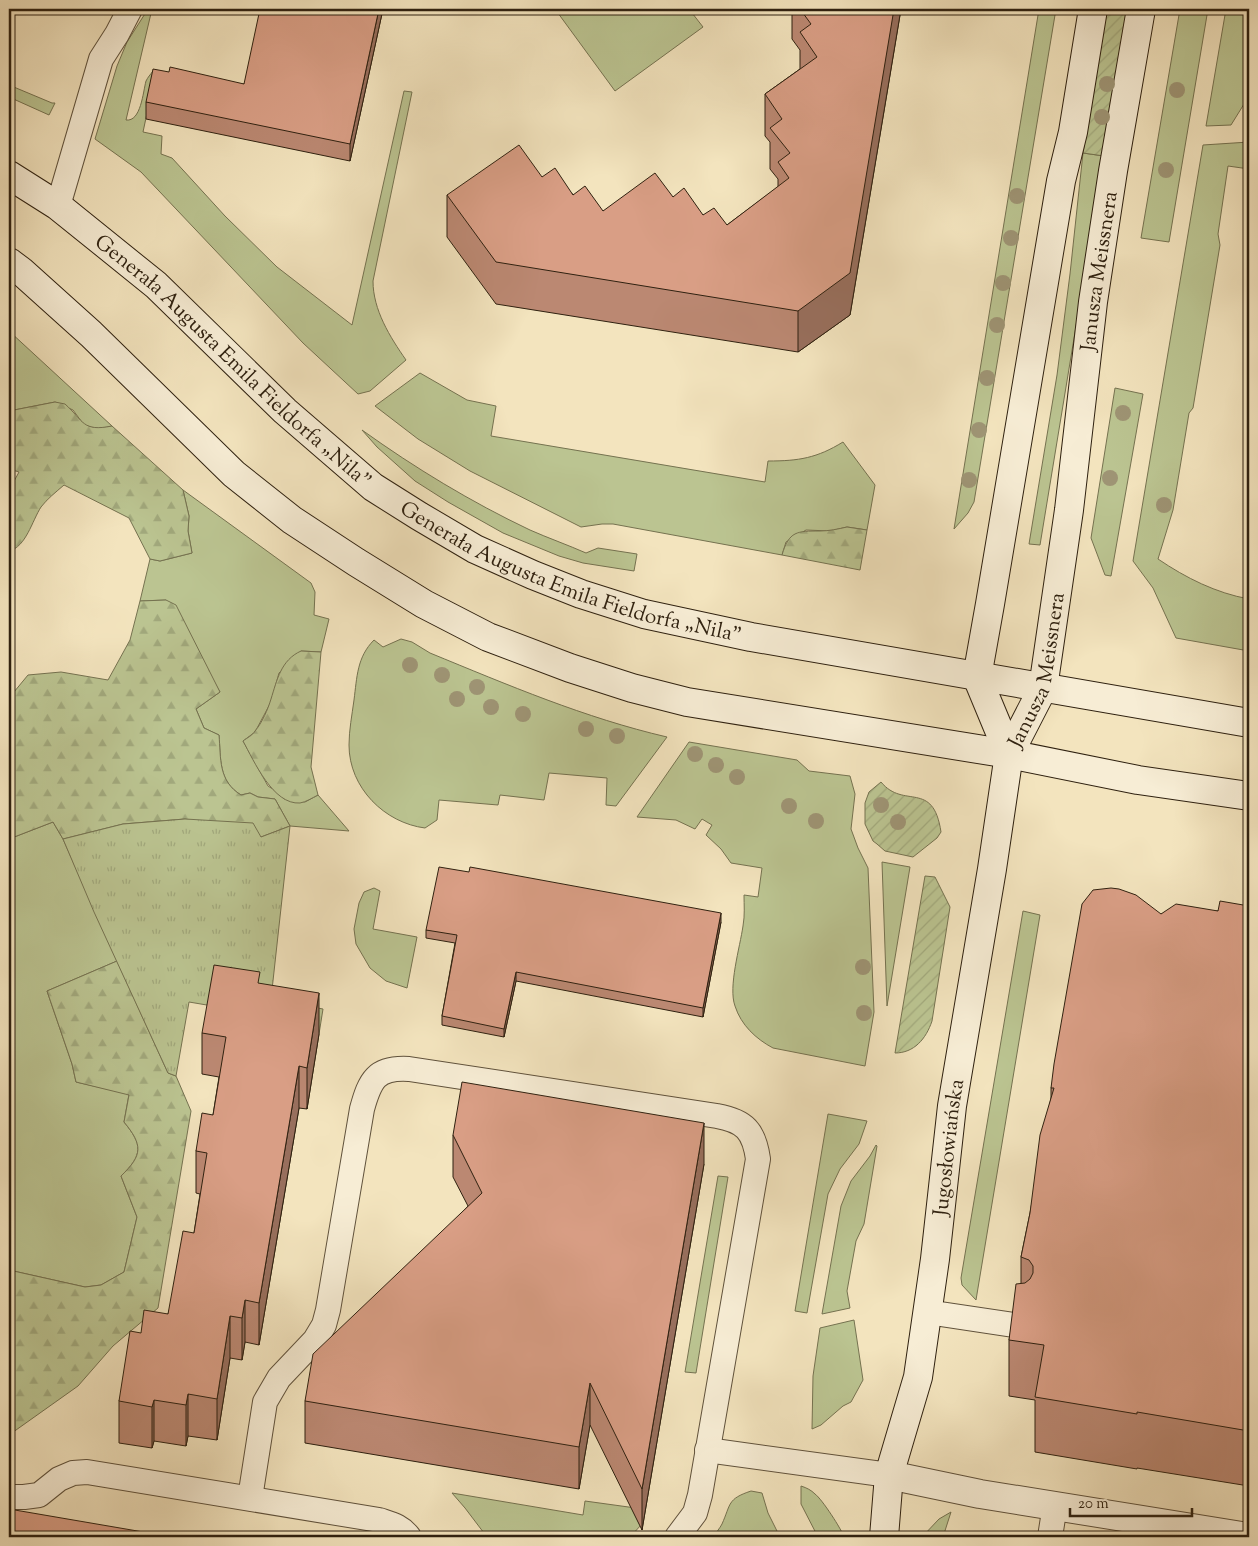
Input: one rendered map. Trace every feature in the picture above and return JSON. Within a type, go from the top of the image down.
[{"type":"street","points":[[976,677],[1061,181],[1073,132],[1093,9]]},
{"type":"street","name":"Janusza Meissnera","points":[[1009,754],[1043,688],[1069,510],[1093,302],[1141,9]]},
{"type":"street","name":"Generała Augusta Emila Fieldorfa „Nila”","points":[[9,175],[58,206],[156,285],[285,411],[374,487],[419,516],[475,548],[533,575],[573,591],[644,614],[760,638],[1249,723]]},
{"type":"street","points":[[9,262],[91,334],[234,474],[292,520],[424,604],[488,636],[570,668],[632,688],[687,702],[1009,754],[1138,780],[1249,796]]},
{"type":"street","name":"Janusza Meissnera","points":[[976,677],[1009,754]]},
{"type":"street","name":"Jugosłowiańska","points":[[884,1537],[889,1475],[918,1377],[952,1106],[967,1024],[1009,754]]},
{"type":"street","points":[[889,1475],[980,1494],[1248,1537]]},
{"type":"lane","points":[[58,206],[101,59],[130,9]]},
{"type":"lane","points":[[250,1498],[265,1402],[279,1378],[315,1340],[324,1325],[362,1109],[368,1087],[381,1073],[386,1070],[399,1068],[717,1116],[730,1119],[743,1126],[752,1134],[758,1159],[700,1494],[695,1513],[677,1537]]},
{"type":"lane","points":[[927,1312],[1020,1326]]},
{"type":"lane","points":[[707,1450],[889,1475]]},
{"type":"lane","points":[[9,1497],[39,1495],[59,1478],[73,1473],[86,1472],[379,1520],[403,1530],[409,1537]]},
{"type":"lane","points":[[1050,1537],[1055,1505]]},
{"type":"green space","points":[[148,9],[152,9],[126,120],[135,116],[142,99],[146,81],[153,71],[156,71],[143,132],[162,136],[161,154],[172,158],[225,216],[277,267],[352,325],[404,91],[412,92],[373,281],[379,313],[406,360],[370,391],[358,394],[303,343],[141,172],[95,139],[117,66],[127,42]]},
{"type":"green space","points":[[555,9],[689,9],[703,27],[615,91]]},
{"type":"green space","points":[[1039,9],[1056,9],[974,502],[968,513],[954,529]]},
{"type":"green space","points":[[1106,9],[1129,9],[1104,156],[1083,153]]},
{"type":"green space","points":[[1180,9],[1208,9],[1169,242],[1141,238]]},
{"type":"green space","points":[[1226,9],[1249,9],[1249,96],[1231,125],[1206,126]]},
{"type":"green space","points":[[9,85],[55,103],[49,115],[9,97]]},
{"type":"green space","points":[[1249,142],[1249,169],[1228,166],[1218,234],[1220,245],[1193,408],[1189,413],[1173,510],[1158,559],[1202,584],[1225,593],[1249,599],[1249,651],[1176,638],[1153,588],[1133,561],[1203,145]]},
{"type":"green space","points":[[1083,153],[1104,156],[1040,545],[1029,544],[1057,375]]},
{"type":"green space","points":[[9,331],[112,426],[98,429],[84,425],[73,410],[55,402],[9,411]]},
{"type":"green space","points":[[420,373],[467,400],[496,406],[491,436],[765,482],[768,461],[789,460],[816,455],[843,442],[875,485],[867,530],[847,527],[830,531],[806,530],[786,542],[782,555],[613,524],[581,527],[470,471],[418,439],[375,406]]},
{"type":"green space","points":[[1115,388],[1143,394],[1111,576],[1105,575],[1091,538]]},
{"type":"green space","points":[[55,402],[65,404],[84,424],[95,427],[112,426],[183,490],[189,516],[188,531],[192,553],[160,561],[150,559],[129,518],[64,485],[41,507],[28,533],[20,544],[15,549],[9,551],[9,487],[19,472],[9,469],[9,411]]},
{"type":"green space","points":[[362,430],[444,484],[530,530],[586,553],[598,548],[637,554],[634,571],[583,563],[559,556],[503,533],[415,481],[377,447]]},
{"type":"green space","points":[[183,490],[311,583],[315,592],[314,615],[329,619],[321,652],[301,651],[279,673],[271,702],[255,732],[243,741],[268,786],[284,799],[305,802],[318,795],[349,831],[290,826],[275,799],[258,797],[250,793],[241,795],[228,783],[224,776],[219,735],[204,728],[196,709],[220,692],[166,600],[140,601],[150,559],[160,561],[192,553],[188,531],[189,516]]},
{"type":"green space","points":[[847,527],[867,530],[860,570],[782,555],[788,541],[795,534],[805,531],[827,531]]},
{"type":"green space","points":[[166,600],[176,605],[220,692],[196,709],[204,728],[219,735],[224,776],[228,783],[241,795],[250,793],[258,797],[275,799],[290,826],[261,837],[185,819],[123,824],[63,839],[53,822],[9,839],[9,698],[28,675],[61,672],[108,680],[130,640],[140,601]]},
{"type":"green space","points":[[401,639],[412,642],[430,653],[547,700],[606,720],[667,737],[616,806],[606,805],[607,778],[549,773],[544,800],[500,795],[498,805],[439,800],[437,820],[425,828],[410,825],[383,811],[362,789],[355,775],[349,745],[357,675],[364,653],[374,640],[383,647]]},
{"type":"green space","points":[[301,651],[321,652],[311,767],[318,795],[300,803],[290,802],[273,790],[243,741],[258,728],[284,665]]},
{"type":"green space","points":[[689,742],[797,760],[809,771],[850,776],[855,794],[851,829],[868,868],[874,1012],[865,1066],[773,1048],[755,1036],[741,1019],[735,1006],[733,988],[744,922],[744,895],[758,897],[762,868],[731,863],[721,849],[706,835],[712,825],[702,819],[695,829],[676,820],[637,817]]},
{"type":"green space","points":[[881,782],[890,790],[899,794],[925,800],[937,816],[941,832],[937,838],[913,857],[885,851],[873,841],[865,824],[865,803],[869,792]]},
{"type":"green space","points":[[185,819],[253,823],[261,837],[290,826],[271,999],[323,1009],[319,1034],[260,1014],[189,1002],[176,1076],[168,1073],[94,912],[63,839],[123,824]]},
{"type":"green space","points":[[53,822],[63,839],[117,961],[47,991],[72,1064],[76,1082],[129,1094],[124,1122],[135,1137],[138,1150],[137,1156],[121,1176],[137,1217],[124,1272],[101,1285],[85,1287],[9,1270],[9,839]]},
{"type":"green space","points":[[882,862],[910,867],[887,1006]]},
{"type":"green space","points":[[925,876],[935,877],[950,907],[932,1021],[923,1039],[918,1044],[908,1051],[895,1053]]},
{"type":"green space","points":[[374,888],[380,891],[373,929],[417,937],[407,988],[386,981],[370,968],[356,944],[354,929],[359,903],[364,892]]},
{"type":"green space","points":[[1023,911],[1040,915],[976,1300],[962,1285],[961,1278]]},
{"type":"green space","points":[[117,961],[168,1073],[176,1076],[191,1111],[158,1308],[113,1346],[78,1386],[9,1435],[9,1270],[85,1287],[101,1285],[124,1272],[137,1217],[121,1176],[137,1156],[138,1150],[135,1137],[124,1122],[129,1095],[76,1082],[72,1064],[47,991]]},
{"type":"green space","points":[[828,1114],[867,1121],[859,1144],[840,1169],[828,1194],[807,1313],[795,1311]]},
{"type":"green space","points":[[876,1145],[864,1224],[856,1241],[847,1291],[850,1308],[822,1314],[841,1206],[851,1181]]},
{"type":"green space","points":[[718,1176],[728,1177],[696,1373],[685,1372]]},
{"type":"green space","points":[[854,1320],[863,1380],[851,1402],[843,1406],[821,1425],[812,1429],[813,1376],[820,1328]]},
{"type":"green space","points":[[801,1486],[810,1490],[818,1497],[840,1528],[844,1537],[818,1537],[801,1504]]},
{"type":"green space","points":[[751,1491],[762,1493],[768,1513],[780,1537],[712,1537],[721,1526],[731,1503],[743,1494]]},
{"type":"green space","points":[[452,1493],[583,1515],[585,1501],[643,1509],[642,1524],[630,1537],[487,1537]]},
{"type":"green space","points":[[951,1512],[943,1537],[922,1537],[939,1519]]},
{"type":"building","points":[[260,9],[379,9],[350,144],[146,102],[153,69],[169,72],[170,67],[244,84]]},
{"type":"building","points":[[800,9],[894,9],[850,273],[798,311],[496,262],[447,195],[519,145],[542,177],[555,168],[573,195],[585,186],[603,211],[655,173],[673,197],[684,188],[703,215],[714,208],[727,225],[789,178],[778,162],[790,153],[770,128],[782,119],[765,94],[817,57],[800,32],[811,24]]},
{"type":"building","points":[[439,867],[469,872],[470,867],[721,913],[703,1008],[516,972],[504,1029],[442,1016],[457,935],[426,930]]},
{"type":"building","points":[[1111,888],[1136,895],[1161,914],[1176,904],[1218,911],[1220,901],[1249,906],[1249,1256],[1247,1270],[1249,1270],[1249,1431],[1035,1397],[1044,1345],[1009,1340],[1016,1284],[1025,1283],[1033,1273],[1033,1266],[1029,1260],[1021,1257],[1030,1213],[1040,1135],[1054,1088],[1051,1088],[1054,1064],[1082,904],[1093,890]]},
{"type":"building","points":[[214,965],[260,972],[258,983],[319,993],[307,1068],[299,1066],[259,1303],[245,1300],[242,1318],[230,1316],[217,1399],[188,1394],[186,1405],[154,1400],[152,1407],[119,1401],[130,1331],[141,1333],[144,1310],[168,1314],[183,1231],[194,1233],[207,1153],[196,1151],[202,1113],[213,1115],[226,1037],[202,1033]]},
{"type":"building","points":[[462,1082],[704,1123],[642,1489],[590,1383],[579,1447],[305,1401],[313,1354],[482,1193],[453,1135]]},
{"type":"building","points":[[9,1509],[155,1534],[155,1532],[182,1537],[9,1537]]}]
